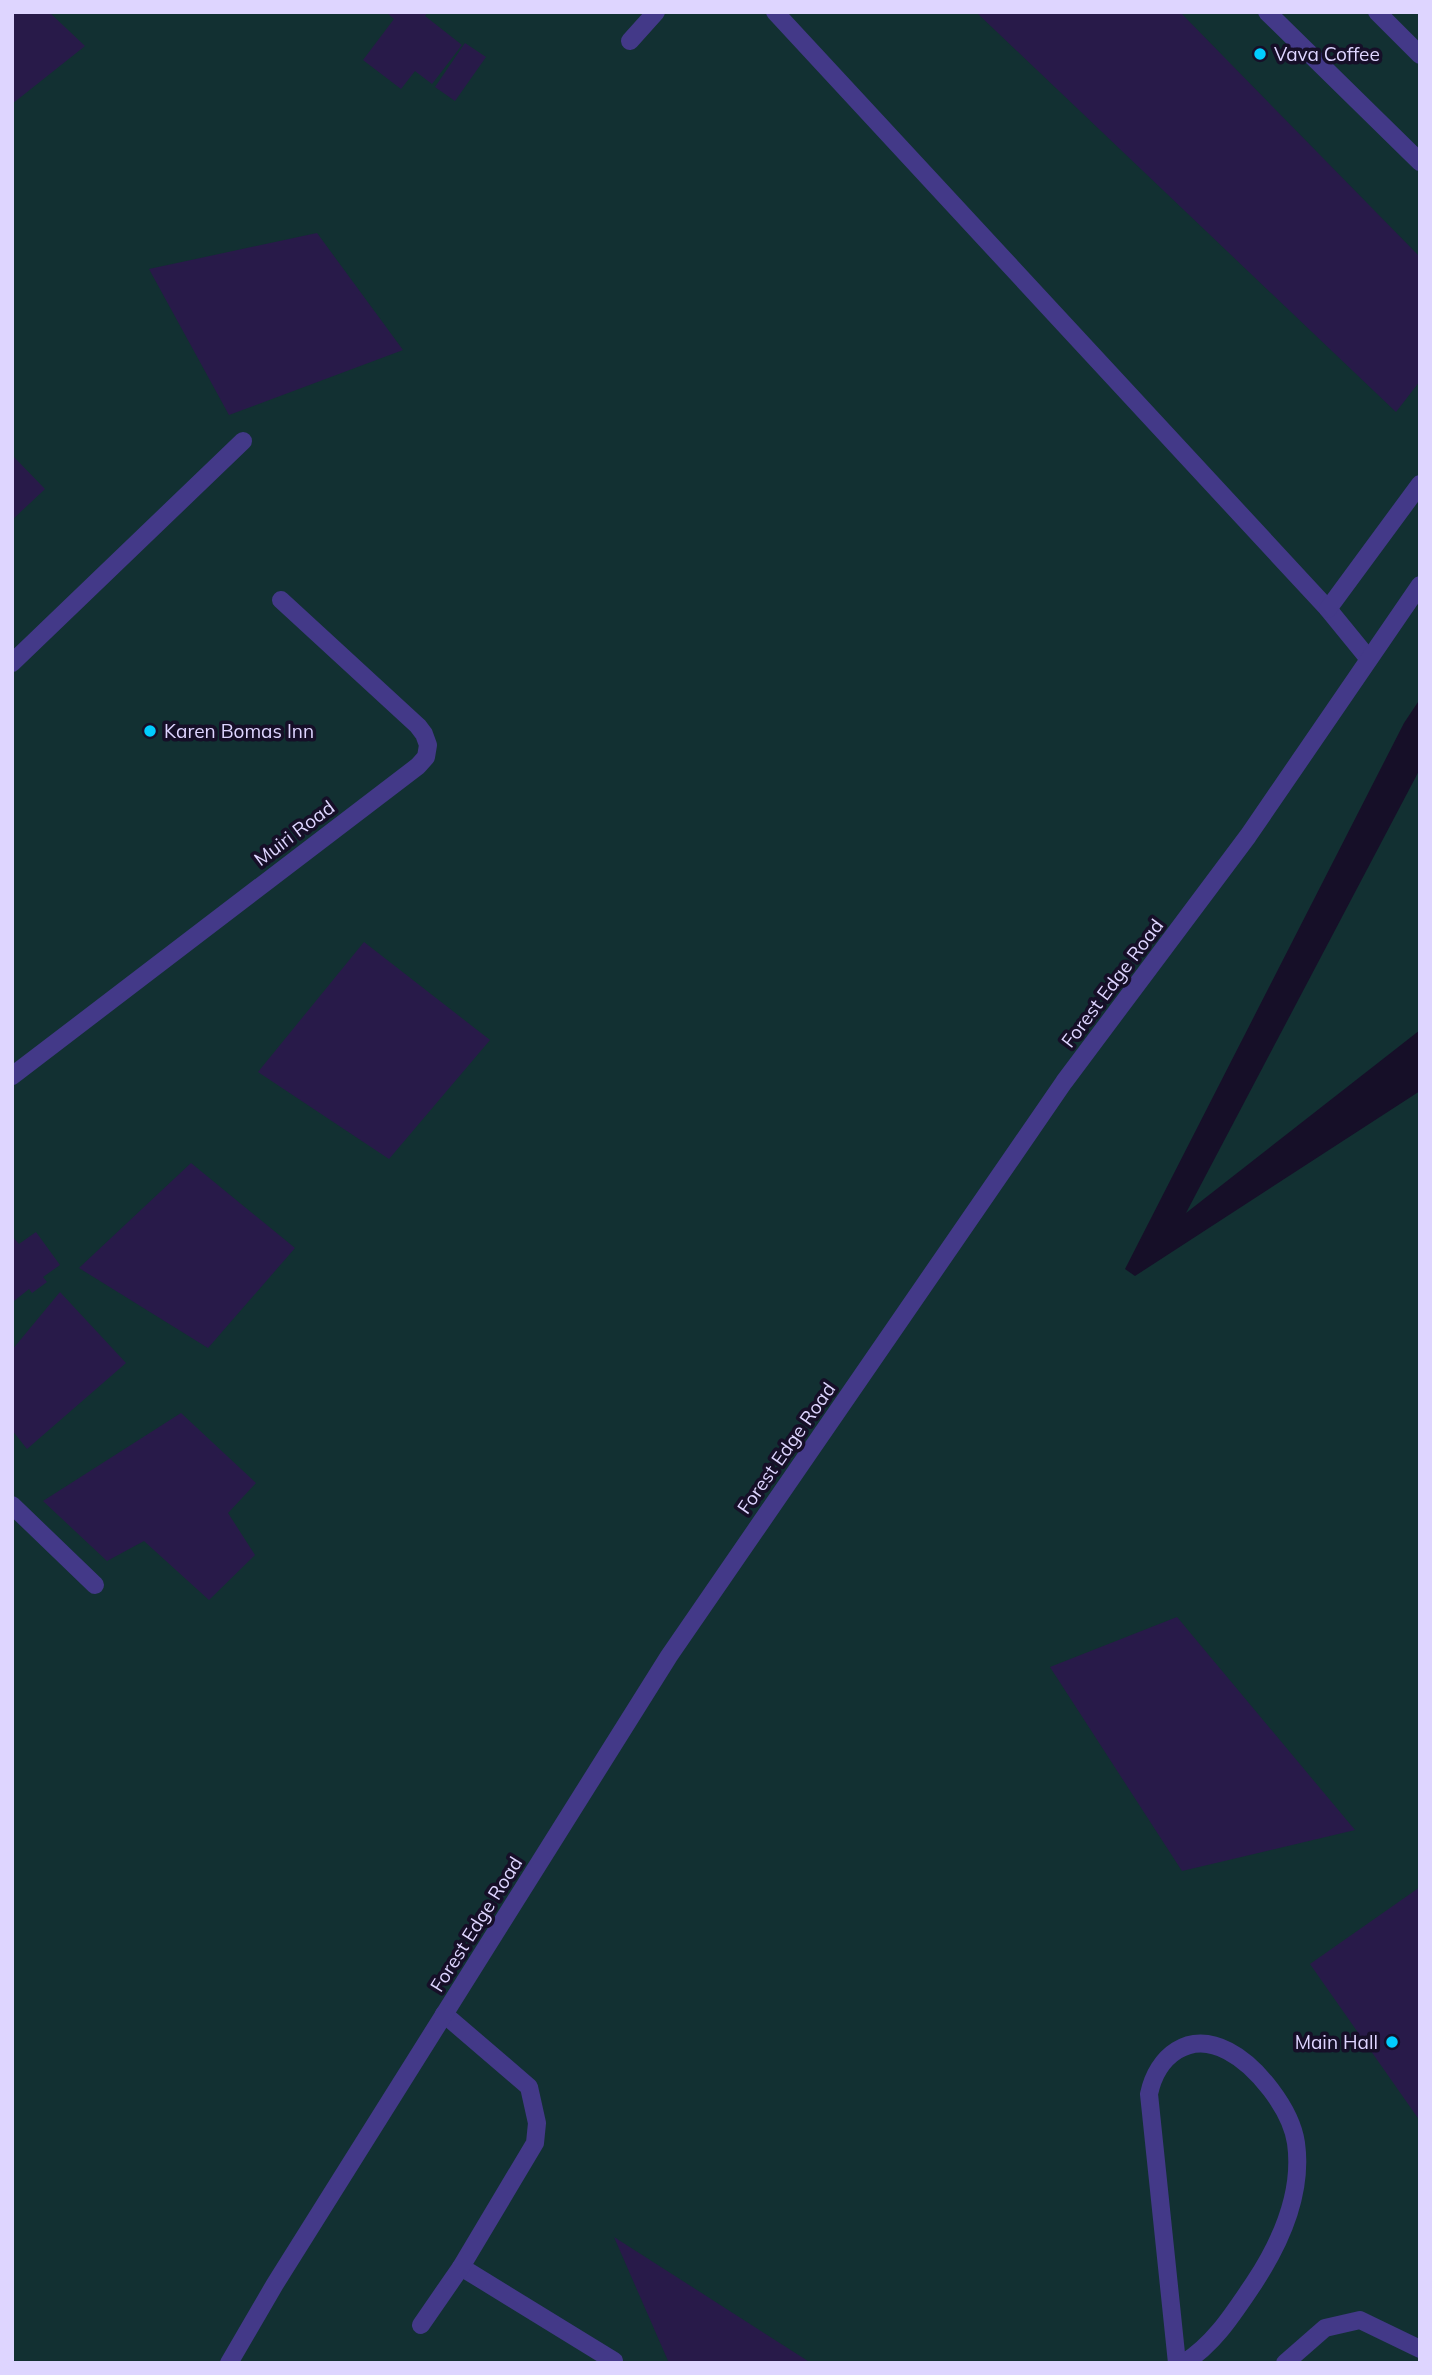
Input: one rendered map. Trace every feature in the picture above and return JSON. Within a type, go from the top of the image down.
[{"type":"street","points":[[630,41],[656,12]]},
{"type":"street","points":[[775,12],[1328,609],[1368,658]]},
{"type":"street","points":[[1268,12],[1420,162]]},
{"type":"street","points":[[1377,12],[1420,55]]},
{"type":"street","points":[[12,663],[243,441]]},
{"type":"street","points":[[1328,609],[1420,484]]},
{"type":"street","name":"Forest Edge Road","points":[[229,2363],[275,2284],[669,1656],[1064,1082],[1248,836],[1420,585]]},
{"type":"street","name":"Muiri Road","points":[[12,1076],[426,757],[428,745],[418,726],[281,600]]},
{"type":"street","points":[[12,1505],[95,1585]]},
{"type":"street","points":[[421,2325],[461,2267],[535,2143],[537,2123],[529,2087],[444,2014]]},
{"type":"street","points":[[1177,2363],[1149,2094],[1153,2077],[1169,2054],[1181,2048],[1204,2044],[1227,2050],[1263,2080],[1292,2127],[1297,2161],[1293,2199],[1283,2232],[1264,2267],[1224,2328],[1198,2354],[1184,2363]]},
{"type":"street","points":[[461,2267],[614,2361]]},
{"type":"street","points":[[1284,2363],[1325,2328],[1360,2320],[1420,2349]]},
{"type":"green space","points":[[12,12],[1420,12],[1420,699],[1404,723],[1125,1269],[1135,1276],[1420,1091],[1420,2363],[12,2363]]},
{"type":"green space","points":[[1420,769],[1420,1030],[1186,1213]]},
{"type":"building","points":[[12,12],[49,12],[85,46],[12,104]]},
{"type":"building","points":[[386,12],[428,12],[425,16],[462,45],[432,84],[415,71],[401,89],[363,60],[394,19]]},
{"type":"building","points":[[976,12],[1180,12],[1420,257],[1420,381],[1396,412]]},
{"type":"building","points":[[465,43],[486,57],[455,101],[435,87]]},
{"type":"building","points":[[317,233],[403,350],[229,415],[149,269]]},
{"type":"building","points":[[12,455],[45,489],[12,520]]},
{"type":"building","points":[[364,942],[490,1040],[389,1159],[258,1072]]},
{"type":"building","points":[[191,1163],[295,1248],[208,1348],[79,1268]]},
{"type":"building","points":[[36,1232],[60,1265],[43,1277],[47,1282],[32,1293],[29,1289],[14,1301],[12,1236],[19,1244]]},
{"type":"building","points":[[60,1292],[126,1363],[27,1449],[12,1430],[12,1350]]},
{"type":"building","points":[[181,1413],[256,1483],[228,1513],[255,1555],[209,1600],[144,1541],[107,1561],[43,1501]]},
{"type":"building","points":[[1177,1617],[1355,1830],[1182,1871],[1050,1667]]},
{"type":"building","name":"Main Hall","points":[[1420,1887],[1420,2121],[1310,1964]]},
{"type":"building","points":[[614,2237],[811,2363],[669,2363]]},
{"type":"place","name":"Vava Coffee","points":[[1260,54]]},
{"type":"place","name":"Karen Bomas Inn","points":[[150,731]]},
{"type":"place","name":"Main Hall","points":[[1392,2042]]}]
